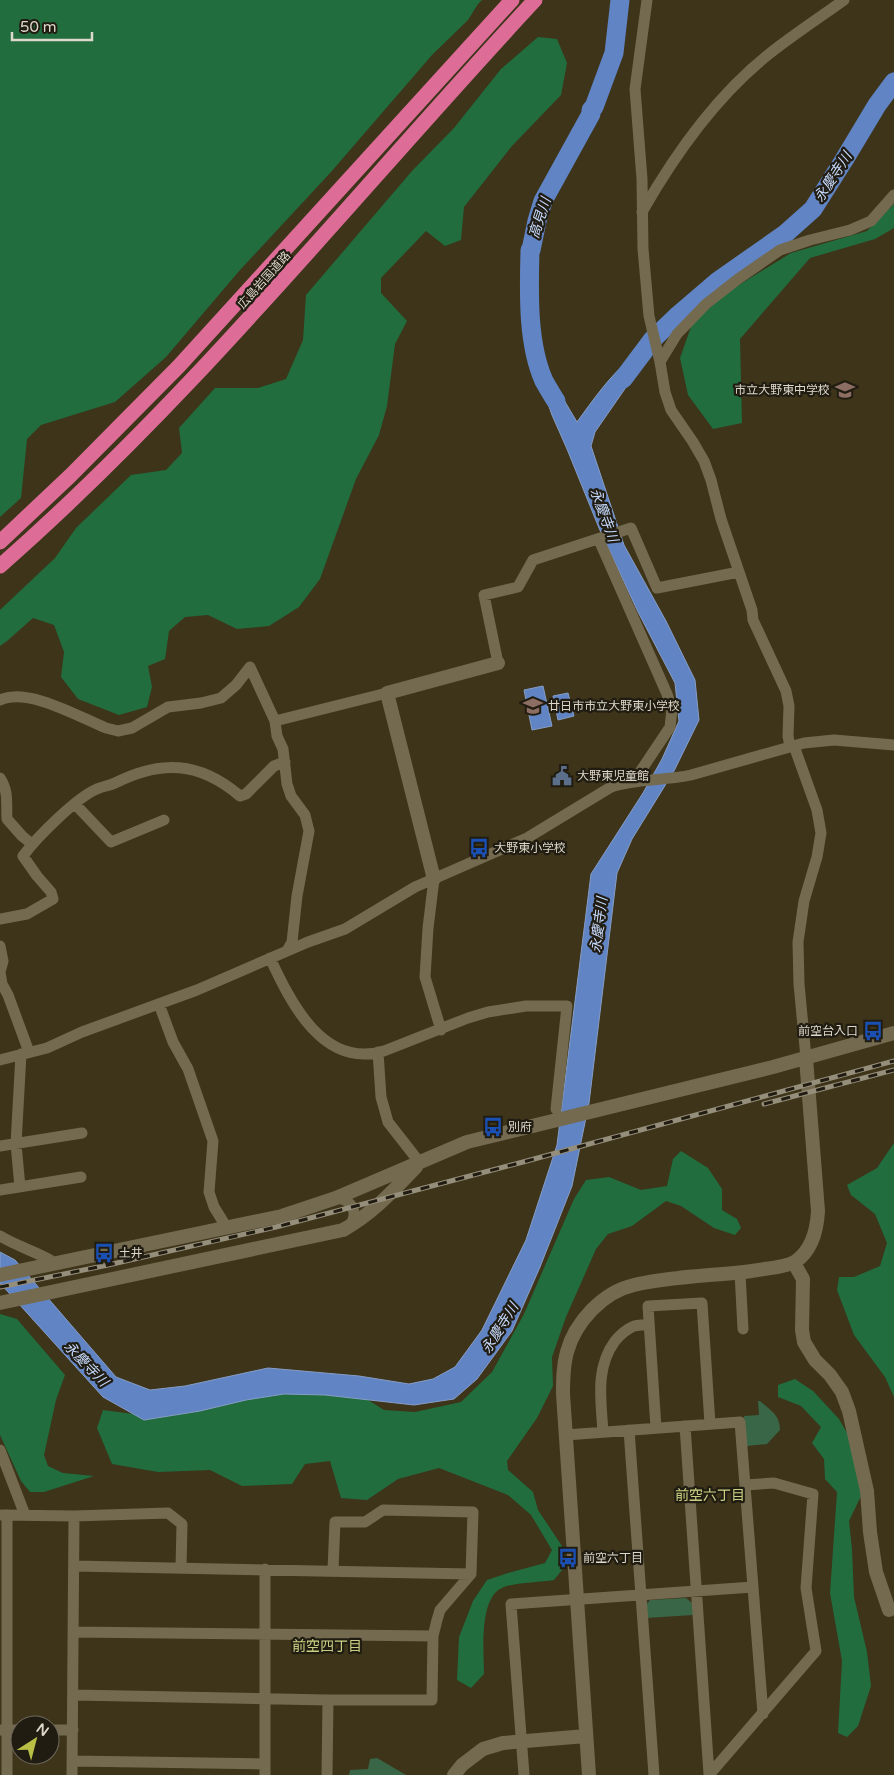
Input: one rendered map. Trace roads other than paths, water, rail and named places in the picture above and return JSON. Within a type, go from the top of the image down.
[{"type":"highway","name":"広島岩国道路","points":[[0,542],[70,476],[179,366],[512,0]]},
{"type":"highway","name":"広島岩国道路","points":[[0,566],[83,491],[184,388],[277,288],[535,0]]},
{"type":"street","points":[[589,1775],[563,1374],[570,1342],[581,1324],[599,1304],[615,1293],[634,1285],[740,1273],[794,1263],[802,1256],[813,1240],[818,1221],[811,1108],[798,970],[798,942],[804,901],[817,857],[821,833],[817,810],[792,746],[786,691],[753,620],[752,610],[704,461],[671,410],[664,392],[660,362],[648,316],[642,214],[642,179],[635,89],[647,0]]},
{"type":"street","points":[[642,214],[658,184],[686,143],[723,98],[768,55],[844,0]]},
{"type":"street","points":[[660,362],[677,334],[706,304],[780,250],[850,230],[871,221],[894,195]]},
{"type":"street","points":[[275,721],[498,663],[484,595],[518,587],[534,560],[631,528],[657,588],[739,572]]},
{"type":"street","points":[[599,540],[667,694],[672,710],[670,727],[636,781]]},
{"type":"street","points":[[0,699],[12,696],[38,700],[118,731],[132,728],[168,707],[201,703],[221,698],[236,685],[250,667],[275,721],[277,736],[283,749],[287,784],[291,796],[305,815],[309,831],[297,896],[292,942],[287,951]]},
{"type":"street","points":[[387,693],[434,879],[425,977],[441,1030]]},
{"type":"street","points":[[0,1060],[47,1048],[82,1032],[159,1004],[344,928],[415,887],[527,838],[611,787],[636,781],[691,775],[792,746],[819,741],[834,740],[894,745]]},
{"type":"street","points":[[0,919],[27,914],[53,899],[51,892],[23,856],[32,844],[74,804],[96,789],[114,784],[124,778],[162,767],[201,772],[220,780],[240,796],[246,794],[274,766],[285,762]]},
{"type":"street","points":[[0,778],[7,790],[7,819],[32,844]]},
{"type":"street","points":[[74,804],[111,842],[164,820]]},
{"type":"street","points":[[0,946],[3,961],[0,972],[2,984],[8,995],[25,1053],[16,1144],[20,1187]]},
{"type":"street","points":[[270,958],[285,990],[308,1025],[317,1035],[329,1043],[356,1054],[373,1054],[441,1030],[468,1018],[507,1008],[567,1006],[554,1116]]},
{"type":"street","points":[[159,1004],[173,1042],[188,1069],[213,1141],[209,1192],[214,1207],[227,1228]]},
{"type":"street","points":[[0,1274],[282,1216],[336,1198],[468,1142],[554,1116],[595,1112],[806,1058],[894,1033]]},
{"type":"street","points":[[378,1052],[381,1097],[388,1122],[420,1162]]},
{"type":"street","points":[[0,1146],[82,1133]]},
{"type":"street","points":[[0,1302],[343,1230],[361,1220],[377,1207],[420,1162]]},
{"type":"street","points":[[0,1190],[81,1177]]},
{"type":"street","points":[[336,1198],[345,1200],[354,1208],[355,1215],[353,1221],[343,1230]]},
{"type":"street","points":[[0,1236],[14,1245],[40,1254],[55,1263]]},
{"type":"street","points":[[794,1263],[803,1279],[802,1330],[804,1342],[815,1360],[830,1375],[842,1392],[849,1411],[867,1491],[870,1532],[876,1572],[891,1614]]},
{"type":"street","points":[[740,1273],[743,1329]]},
{"type":"street","points":[[656,1428],[648,1306],[702,1303],[710,1424]]},
{"type":"street","points":[[603,1432],[600,1378],[605,1357],[618,1338],[626,1331],[634,1326],[650,1324]]},
{"type":"street","points":[[566,1435],[740,1422],[763,1714]]},
{"type":"street","points":[[684,1426],[709,1775]]},
{"type":"street","points":[[629,1430],[654,1775]]},
{"type":"street","points":[[0,1450],[25,1515]]},
{"type":"street","points":[[709,1775],[816,1652],[806,1588],[812,1494],[774,1483],[745,1485]]},
{"type":"street","points":[[73,1695],[432,1700],[433,1636],[440,1610],[471,1574],[473,1512],[383,1510],[365,1522],[334,1522],[333,1570]]},
{"type":"street","points":[[6,1775],[3,1730],[4,1515],[74,1516],[168,1513],[182,1524],[181,1568]]},
{"type":"street","points":[[72,1775],[74,1516]]},
{"type":"street","points":[[74,1566],[471,1574]]},
{"type":"street","points":[[72,1761],[265,1770],[265,1569]]},
{"type":"street","points":[[524,1775],[511,1604],[753,1587]]},
{"type":"street","points":[[74,1632],[433,1636]]},
{"type":"street","points":[[327,1775],[328,1700]]},
{"type":"street","points":[[60,1730],[73,1730]]},
{"type":"street","points":[[454,1775],[462,1765],[483,1749],[502,1743],[586,1736]]},
{"type":"water","points":[[630,359],[638,359],[640,367],[595,432],[591,446],[624,545],[666,621],[695,680],[699,720],[674,771],[632,839],[617,873],[589,1103],[572,1186],[512,1331],[477,1379],[454,1399],[414,1405],[325,1395],[284,1394],[144,1420],[103,1397],[0,1283],[0,1252],[15,1260],[116,1377],[150,1390],[185,1386],[268,1368],[359,1376],[409,1384],[433,1379],[455,1367],[482,1330],[526,1240],[557,1145],[591,874],[643,793],[662,759],[679,721],[675,683],[638,612],[599,528],[542,387],[544,380],[558,390],[577,422],[608,381]]},
{"type":"water","points":[[543,686],[552,726],[532,730],[524,690]]},
{"type":"water","points":[[568,693],[574,716],[558,720],[553,696]]},
{"type":"waterway","name":"高見川","points":[[556,401],[544,381],[534,350],[530,317],[530,250],[543,201],[591,114],[614,53],[620,0]]},
{"type":"waterway","name":"永慶寺川","points":[[623,379],[653,339],[676,317],[718,281],[785,234],[813,209],[877,105],[894,82]]},
{"type":"railway","points":[[0,1287],[276,1227],[894,1061]]},
{"type":"railway","points":[[764,1104],[894,1070]]},
{"type":"place","name":"市立大野東中学校","points":[[845,390]]},
{"type":"place","name":"廿日市市立大野東小学校","points":[[533,706]]},
{"type":"place","name":"大野東児童館","points":[[562,776]]},
{"type":"place","name":"大野東小学校","points":[[479,848]]},
{"type":"place","name":"前空台入口","points":[[873,1031]]},
{"type":"place","name":"別府","points":[[493,1127]]},
{"type":"place","name":"土井","points":[[104,1253]]},
{"type":"place","name":"前空六丁目","points":[[568,1558]]},
{"type":"district","name":"前空六丁目","points":[[710,1495]]},
{"type":"district","name":"前空四丁目","points":[[327,1646]]}]
